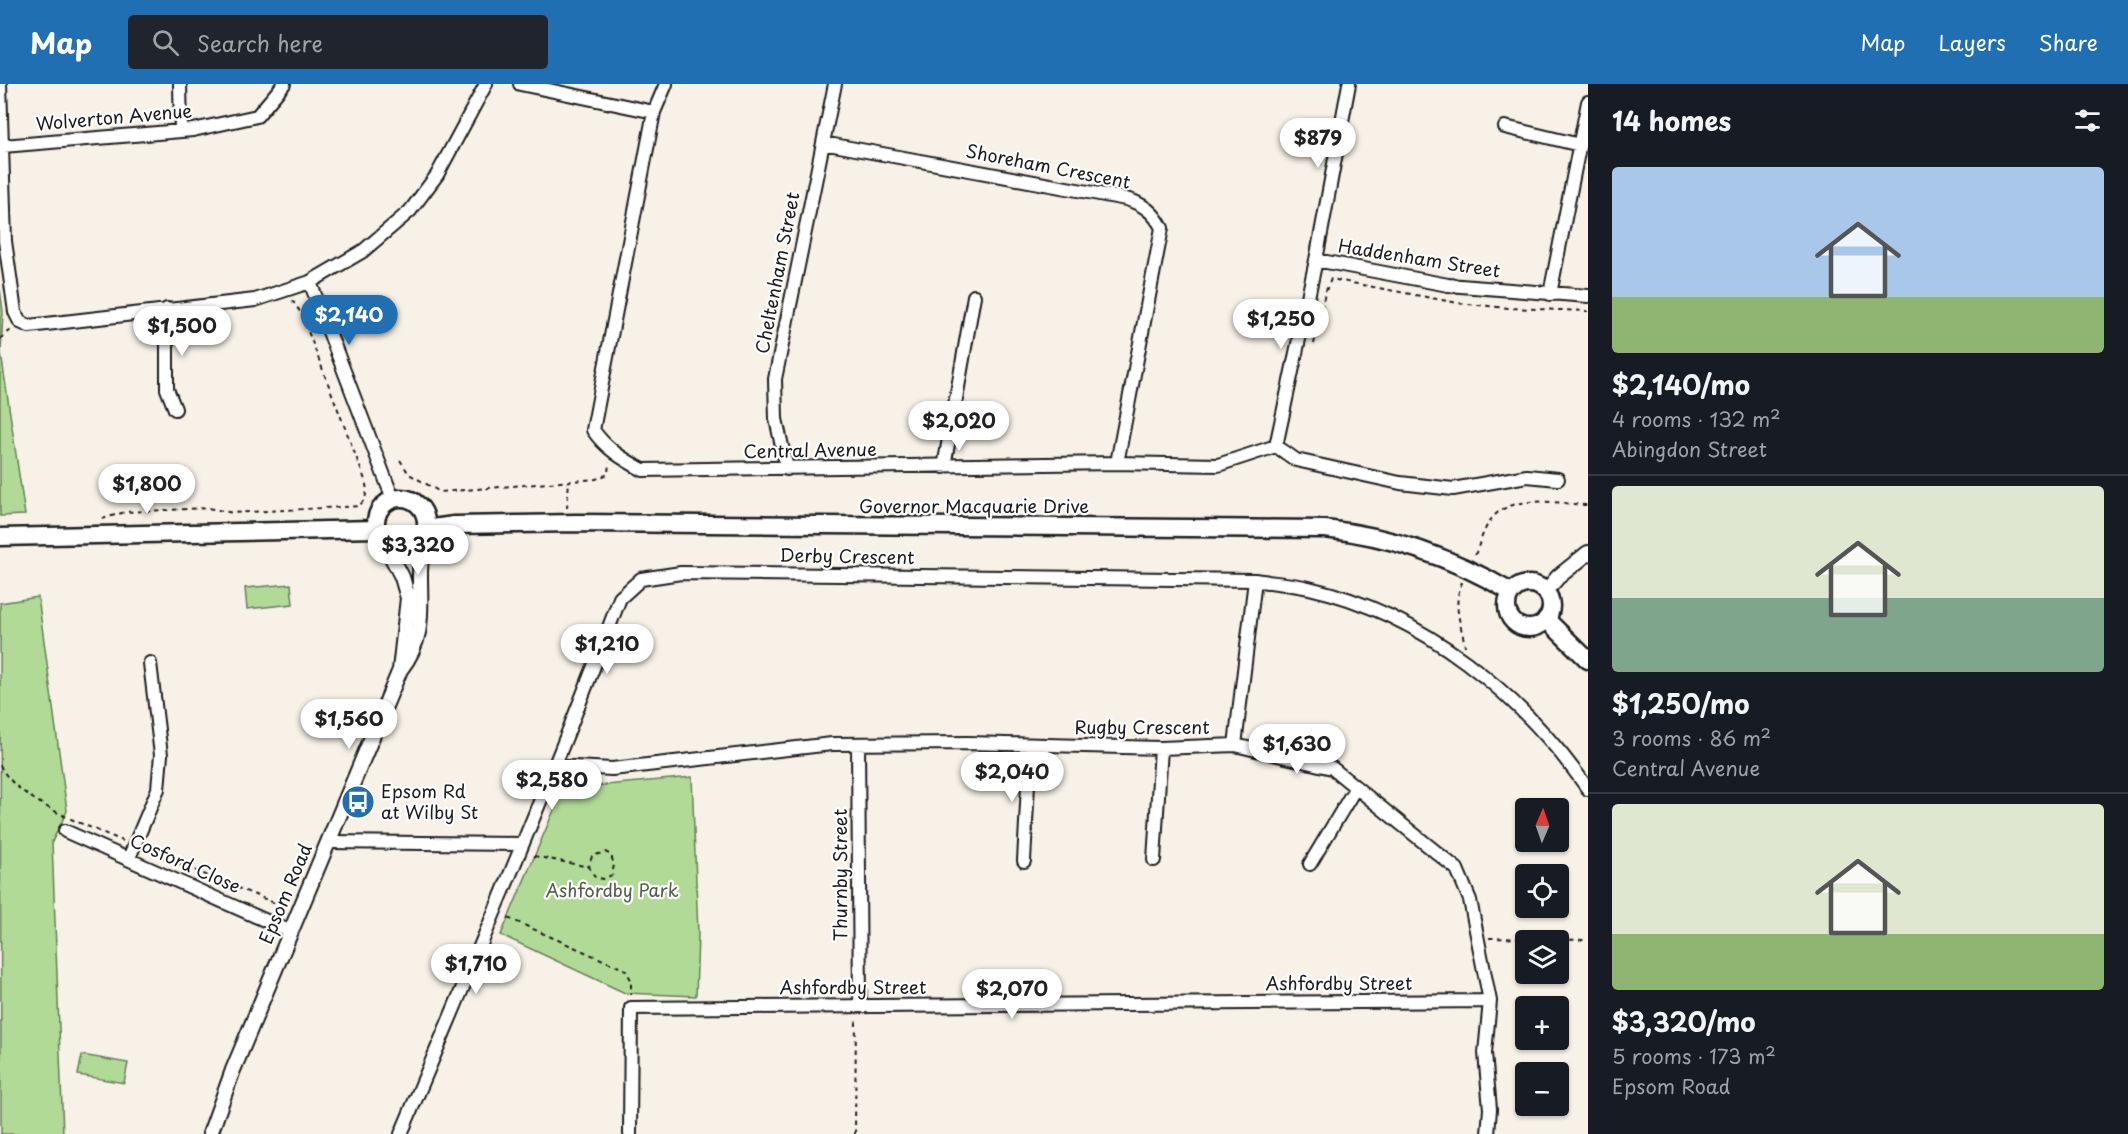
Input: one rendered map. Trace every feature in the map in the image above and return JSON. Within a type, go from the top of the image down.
[{"type":"main road","points":[[0,537],[380,536],[398,549],[405,549],[419,542],[425,533],[425,514],[415,502],[400,498],[393,499],[381,508],[380,536]]},
{"type":"main road","name":"Governor Macquarie Drive","points":[[425,533],[454,525],[589,523],[1325,529],[1372,536],[1423,550],[1461,566],[1511,592]]},
{"type":"main road","points":[[1528,584],[1546,591],[1551,605],[1546,619],[1533,627],[1526,628],[1512,621],[1507,607],[1511,592],[1521,585],[1528,584]]},
{"type":"main road","points":[[1546,619],[1588,660]]},
{"type":"street","points":[[0,84],[6,241],[15,312],[20,322],[29,326],[255,300],[310,282],[363,251],[410,211],[437,175],[486,84]]},
{"type":"street","points":[[180,84],[182,131]]},
{"type":"street","name":"Wolverton Avenue","points":[[3,146],[182,131],[257,116],[284,84]]},
{"type":"street","points":[[520,84],[654,112]]},
{"type":"street","name":"Central Avenue","points":[[666,84],[654,112],[593,430],[603,445],[643,470],[1117,463],[1218,465],[1276,446]]},
{"type":"street","name":"Cheltenham Street","points":[[787,469],[776,419],[776,379],[835,84]]},
{"type":"street","points":[[1349,84],[1316,260],[1276,446],[1296,460],[1400,483],[1453,489],[1527,476],[1558,479]]},
{"type":"street","points":[[1550,294],[1588,102]]},
{"type":"street","points":[[1505,127],[1580,145]]},
{"type":"street","name":"Shoreham Crescent","points":[[823,143],[1126,199],[1141,203],[1158,220],[1162,228],[1117,463]]},
{"type":"street","name":"Haddenham Street","points":[[1316,260],[1448,285],[1588,296]]},
{"type":"street","points":[[310,282],[393,499]]},
{"type":"street","points":[[944,467],[974,296]]},
{"type":"street","points":[[167,309],[167,389],[175,409]]},
{"type":"street","name":"Epsom Road","points":[[210,1134],[232,1070],[400,670],[412,655],[421,620],[420,574],[425,533]]},
{"type":"street","name":"Epsom Road","points":[[380,536],[402,577],[408,598],[400,670]]},
{"type":"street","points":[[1546,591],[1558,577],[1588,553]]},
{"type":"street","name":"Derby Crescent","points":[[401,1134],[521,844],[556,766],[620,598],[641,579],[681,573],[1255,580],[1308,588],[1335,595],[1433,639],[1472,667],[1520,708],[1569,762],[1588,789]]},
{"type":"street","points":[[1235,745],[1255,580]]},
{"type":"street","points":[[129,858],[158,789],[161,755],[150,663]]},
{"type":"street","name":"Rugby Crescent","points":[[556,766],[612,769],[832,744],[858,744],[1161,748],[1235,745],[1332,768],[1457,869],[1470,900],[1490,1001],[1485,1053],[1490,1109],[1488,1134]]},
{"type":"street","name":"Thurnby Street","points":[[858,744],[860,1006]]},
{"type":"street","points":[[1024,861],[1030,746]]},
{"type":"street","points":[[1154,860],[1161,748]]},
{"type":"street","points":[[1310,864],[1356,787]]},
{"type":"street","name":"Cosford Close","points":[[65,831],[290,931]]},
{"type":"street","points":[[328,842],[521,844]]},
{"type":"street","name":"Ashfordby Street","points":[[631,1008],[1490,1001]]},
{"type":"street","points":[[630,1134],[631,1008]]},
{"type":"path","points":[[1314,344],[1325,293],[1331,279],[1458,303],[1588,311]]},
{"type":"path","points":[[98,520],[126,512],[208,508],[232,513],[359,506],[364,501],[367,489],[365,480],[297,306]]},
{"type":"path","points":[[400,460],[409,474],[440,492],[596,479],[608,474],[610,459]]},
{"type":"path","points":[[567,510],[569,481]]},
{"type":"path","points":[[1474,558],[1492,517],[1504,508],[1547,502],[1588,505]]},
{"type":"path","points":[[1463,579],[1456,606],[1465,647]]},
{"type":"path","points":[[0,765],[10,780],[28,795],[63,814],[120,839]]},
{"type":"path","points":[[150,852],[277,904]]},
{"type":"path","points":[[599,852],[611,855],[614,865],[612,875],[603,879],[595,877],[590,867],[592,856],[599,852]]},
{"type":"path","points":[[534,856],[590,867]]},
{"type":"path","points":[[508,918],[626,970],[632,980],[631,1008]]},
{"type":"path","points":[[1477,938],[1588,940]]},
{"type":"path","points":[[855,1134],[855,1019],[860,1006]]},
{"type":"green space","points":[[0,289],[3,312],[1,353],[25,515],[0,516]]},
{"type":"green space","points":[[291,584],[293,604],[247,609],[245,588]]},
{"type":"green space","points":[[38,597],[67,811],[52,842],[63,1134],[1,1134],[0,603]]},
{"type":"green space","name":"Ashfordby Park","points":[[692,777],[698,934],[696,996],[625,993],[501,935],[563,789]]},
{"type":"green space","points":[[82,1055],[128,1063],[124,1083],[78,1075]]},
{"type":"place","name":"Epsom Rd at Wilby St","points":[[358,802]]}]
